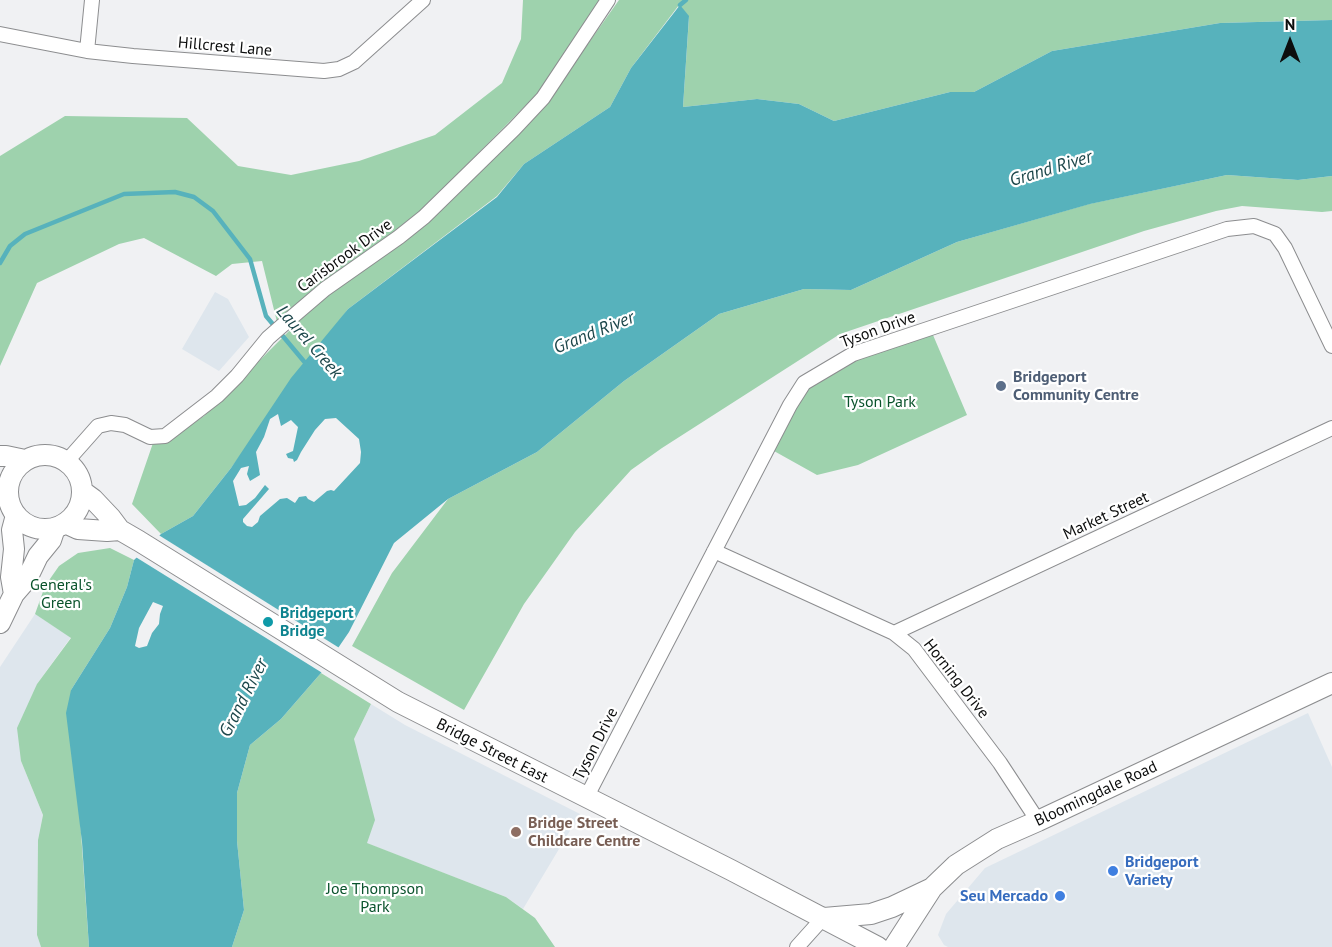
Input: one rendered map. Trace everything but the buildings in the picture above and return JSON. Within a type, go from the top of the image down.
[{"type":"main road","points":[[46,454],[66,461],[78,474],[81,482],[81,500],[78,509],[73,517],[60,525],[38,529],[29,526],[11,508],[4,490],[12,474],[17,466],[35,456],[46,454]]},
{"type":"main road","points":[[0,456],[25,460]]},
{"type":"main road","name":"Bridge Street East","points":[[82,491],[93,499],[120,530],[398,702],[878,947]]},
{"type":"main road","points":[[14,594],[11,576],[14,549],[12,530],[16,515]]},
{"type":"main road","points":[[0,623],[14,594],[27,579],[38,556],[60,525]]},
{"type":"main road","name":"Bridge Street East","points":[[60,525],[78,529],[120,530]]},
{"type":"main road","name":"Bloomingdale Road","points":[[894,947],[932,888],[956,865],[997,839],[1332,683]]},
{"type":"main road","points":[[823,918],[871,914],[892,908],[932,888]]},
{"type":"street","points":[[87,51],[92,0]]},
{"type":"street","name":"Hillcrest Lane","points":[[0,34],[87,51],[324,71],[339,69],[354,62],[423,0]]},
{"type":"street","name":"Carisbrook Drive","points":[[66,461],[98,426],[111,423],[125,425],[150,437],[165,436],[217,396],[268,338],[325,289],[424,217],[514,129],[543,98],[608,0]]},
{"type":"street","name":"Tyson Drive","points":[[586,798],[790,405],[804,383],[853,354],[1227,230],[1254,226],[1275,234],[1285,248],[1332,346]]},
{"type":"street","name":"Market Street","points":[[894,633],[1332,428]]},
{"type":"street","name":"Horning Drive","points":[[714,551],[894,633],[914,649],[1000,763],[1038,821]]},
{"type":"street","points":[[797,947],[823,918]]},
{"type":"shaded area","points":[[215,292],[228,299],[249,337],[219,371],[182,349]]},
{"type":"shaded area","points":[[35,614],[71,637],[37,684],[21,761],[43,815],[38,840],[37,935],[41,947],[0,947],[0,667]]},
{"type":"shaded area","points":[[371,704],[405,725],[580,814],[523,909],[506,897],[366,843],[354,739]]},
{"type":"shaded area","points":[[1308,713],[1332,767],[1332,947],[948,947],[944,945],[938,935],[946,914],[985,868]]},
{"type":"green space","points":[[523,0],[601,0],[542,89],[408,224],[350,263],[277,322],[262,261],[232,264],[216,276],[144,238],[119,244],[37,283],[0,366],[0,156],[65,116],[187,118],[238,166],[291,175],[359,161],[435,135],[502,83],[521,39]]},
{"type":"green space","points":[[619,0],[1332,0],[1332,20],[1220,23],[1052,51],[974,92],[950,92],[834,121],[799,104],[757,99],[683,107],[689,17],[679,5],[631,68],[610,107],[524,164],[497,196],[348,309],[193,516],[161,534],[132,504],[153,443],[170,439],[204,416],[316,304],[410,237],[541,110]]},
{"type":"green space","points":[[1227,175],[1298,180],[1332,176],[1332,211],[1242,206],[1216,211],[1144,231],[840,334],[631,470],[575,532],[524,604],[464,710],[352,646],[392,573],[448,499],[537,452],[624,381],[719,314],[804,289],[851,290],[957,242],[1089,204]]},
{"type":"green space","name":"Tyson Park","points":[[933,335],[967,415],[858,465],[817,475],[774,451],[805,389],[857,359]]},
{"type":"green space","name":"General's Green","points":[[110,548],[134,560],[127,587],[110,628],[71,690],[89,947],[41,947],[37,935],[38,840],[43,815],[21,761],[17,728],[37,684],[71,638],[35,614],[45,586],[59,566],[78,553]]},
{"type":"green space","name":"Joe Thompson Park","points":[[321,673],[371,704],[354,739],[375,820],[367,843],[506,897],[535,918],[555,947],[232,947],[244,910],[237,841],[237,793],[250,745],[281,719]]},
{"type":"water","name":"Grand River","points":[[680,5],[689,16],[683,107],[757,99],[799,104],[834,121],[950,92],[974,92],[1052,51],[1220,23],[1332,20],[1332,176],[1298,180],[1227,175],[1090,204],[957,242],[851,290],[804,289],[719,314],[624,381],[537,452],[448,499],[394,543],[349,632],[321,673],[281,719],[250,745],[237,793],[237,841],[244,910],[232,947],[89,947],[82,842],[66,713],[71,690],[110,628],[127,587],[134,560],[161,534],[193,516],[231,468],[291,378],[348,309],[497,197],[524,164],[610,107],[631,68]],"holes":[[[278,414],[281,426],[291,420],[298,427],[293,451],[286,454],[294,462],[325,419],[336,418],[359,439],[360,463],[334,491],[327,491],[314,502],[306,496],[299,497],[295,503],[287,498],[280,499],[260,516],[258,522],[252,527],[247,526],[243,519],[269,489],[265,485],[255,498],[246,505],[239,506],[233,481],[241,468],[249,466],[247,474],[250,481],[260,475],[256,452],[270,419]],[[153,602],[163,606],[159,624],[152,633],[147,646],[139,648],[135,646],[139,628]]]},
{"type":"pier","name":"Bridgeport Bridge","points":[[157,534],[341,649],[324,674],[134,556]]},
{"type":"waterway","points":[[680,5],[686,0]]},
{"type":"waterway","name":"Laurel Creek","points":[[0,263],[10,246],[25,234],[124,194],[175,192],[194,197],[213,211],[250,259],[266,316],[307,365]]},
{"type":"place","name":"Bridgeport Community Centre","points":[[1001,386]]},
{"type":"place","name":"Bridgeport Bridge","points":[[268,622]]},
{"type":"place","name":"Bridge Street Childcare Centre","points":[[516,832]]},
{"type":"place","name":"Bridgeport Variety","points":[[1113,871]]},
{"type":"place","name":"Seu Mercado","points":[[1060,896]]}]
